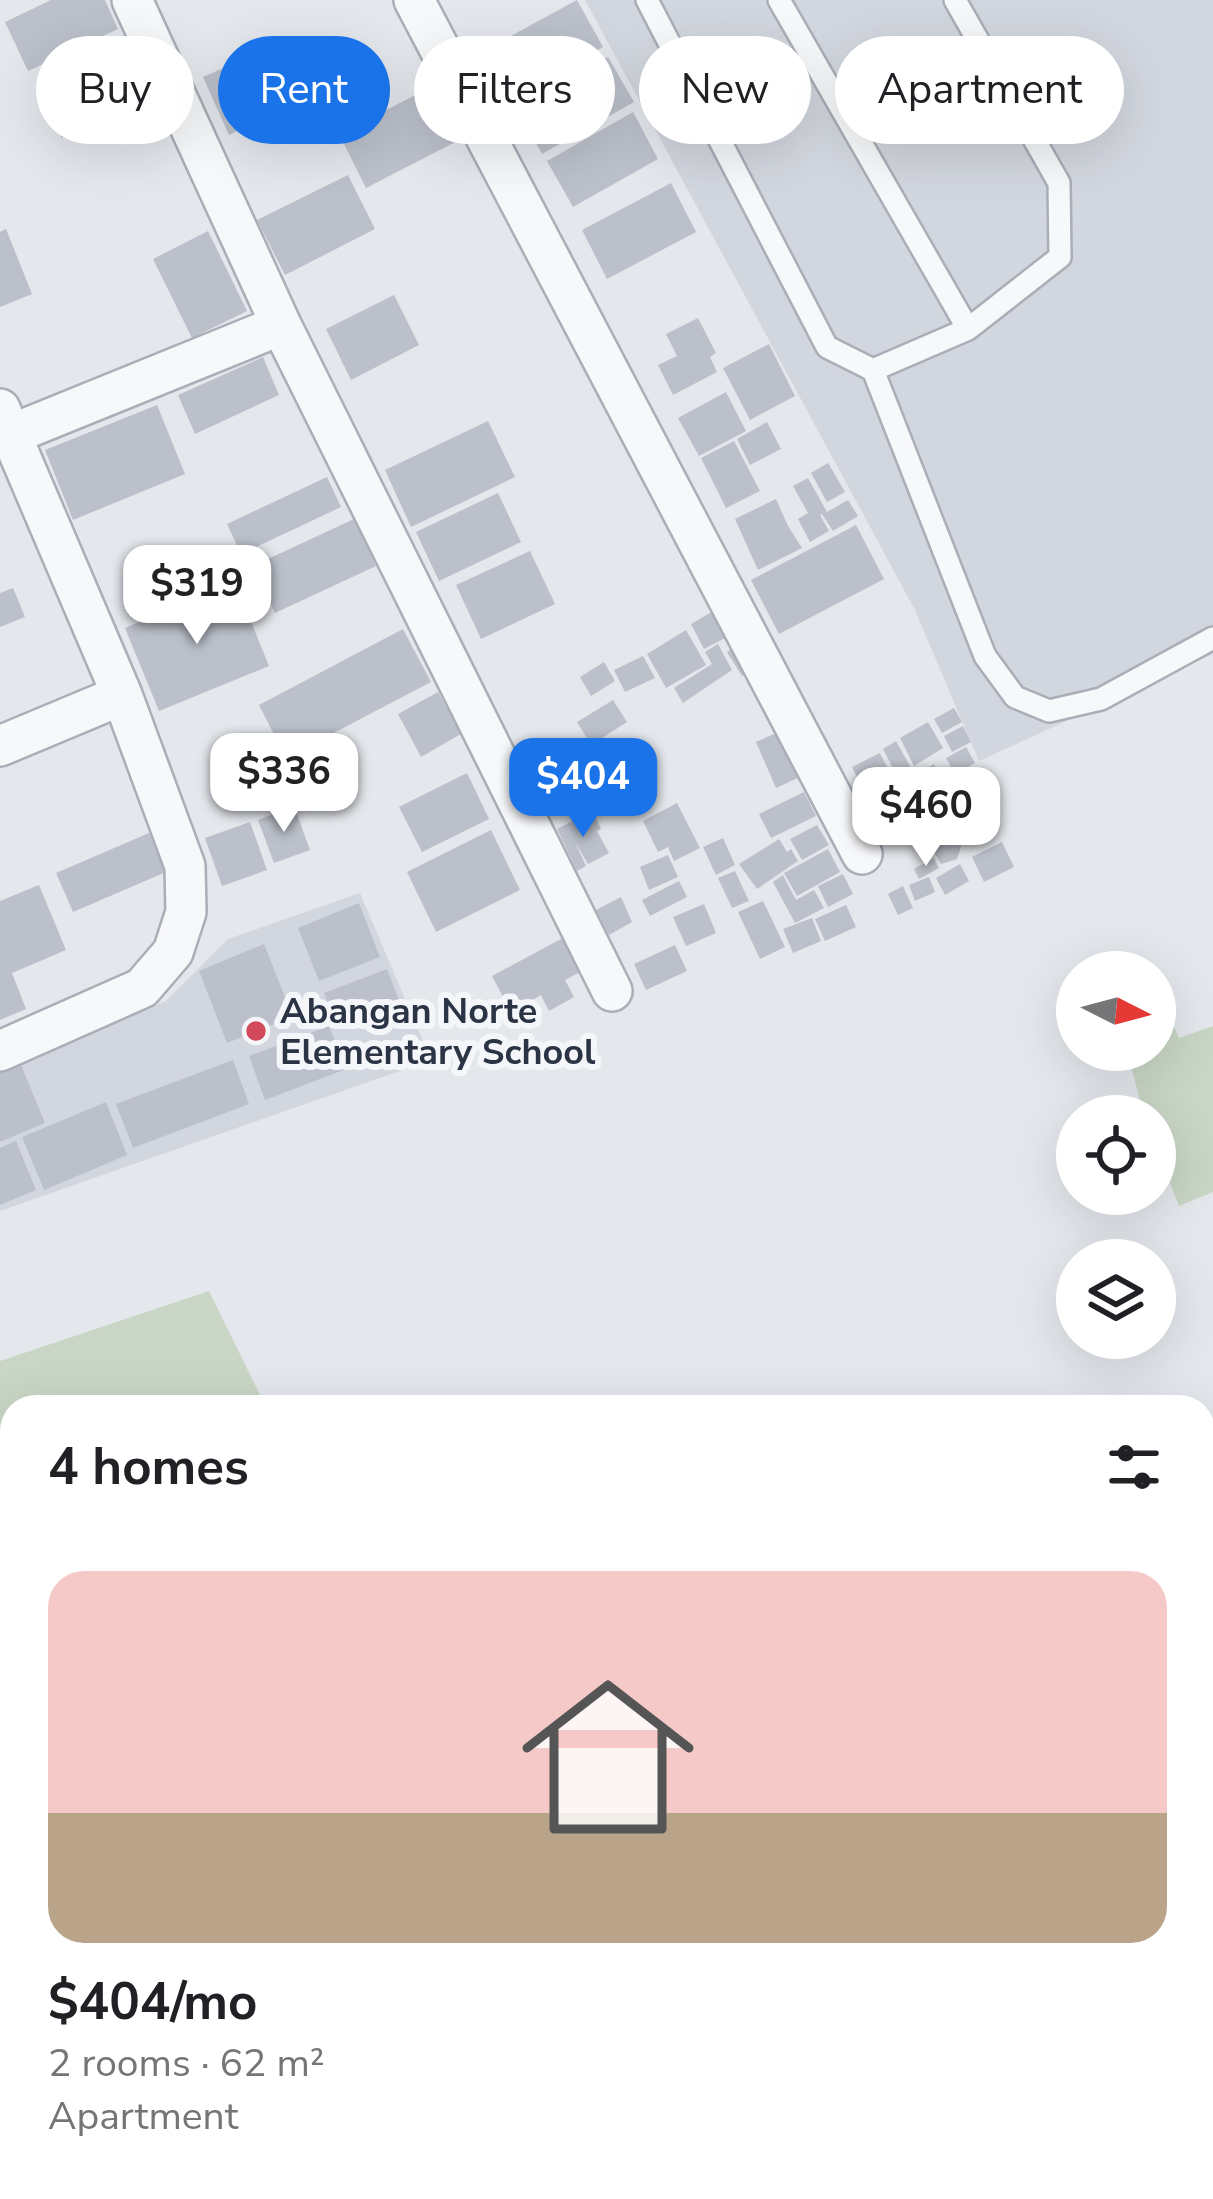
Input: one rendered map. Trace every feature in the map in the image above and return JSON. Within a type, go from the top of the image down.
[{"type":"street","points":[[132,0],[281,326],[612,991]]},
{"type":"street","points":[[414,0],[862,854]]},
{"type":"street","points":[[0,1051],[142,988],[173,952],[186,912],[185,866],[122,695],[4,427],[281,326]]},
{"type":"street","points":[[0,746],[122,695]]},
{"type":"lane","points":[[647,0],[827,347],[873,370],[985,656],[1015,697],[1049,711],[1101,699],[1213,638]]},
{"type":"lane","points":[[779,0],[968,328]]},
{"type":"lane","points":[[873,370],[968,328],[1060,256],[1059,183],[956,0]]},
{"type":"shaded area","points":[[585,0],[1213,0],[1213,654],[979,761],[915,610],[663,144],[811,144],[811,36],[639,36],[639,100],[615,55],[615,36],[604,36]]},
{"type":"shaded area","name":"Abangan Norte Elementary School","points":[[360,893],[431,1060],[0,1211],[0,1068],[166,1001],[228,939]]},
{"type":"green space","points":[[1213,1026],[1213,1192],[1179,1206],[1176,1095],[1139,1095],[1132,1071],[1176,1071],[1176,1031],[1179,1038]]},
{"type":"green space","points":[[209,1291],[260,1395],[0,1395],[0,1361]]},
{"type":"building","points":[[51,0],[105,0],[118,29],[103,36],[36,36],[36,67],[28,71],[5,22]]},
{"type":"building","points":[[577,0],[597,36],[511,36]]},
{"type":"building","points":[[615,69],[634,102],[615,113]]},
{"type":"building","points":[[218,70],[218,110],[203,77]]},
{"type":"building","points":[[414,96],[414,144],[451,144],[366,188],[344,144],[390,144],[390,108]]},
{"type":"building","points":[[633,112],[639,123],[639,144],[650,144],[658,159],[573,207],[547,161],[577,144],[615,144],[615,122]]},
{"type":"building","points":[[536,144],[560,144],[542,154]]},
{"type":"building","points":[[348,175],[375,229],[285,275],[257,220]]},
{"type":"building","points":[[671,183],[696,232],[607,279],[582,230]]},
{"type":"building","points":[[6,229],[32,294],[0,307],[0,232]]},
{"type":"building","points":[[208,231],[247,311],[192,338],[153,259]]},
{"type":"building","points":[[394,295],[419,345],[351,380],[326,329]]},
{"type":"building","points":[[698,318],[716,353],[710,357],[717,372],[673,395],[658,365],[677,356],[666,334]]},
{"type":"building","points":[[769,344],[795,396],[750,420],[723,368]]},
{"type":"building","points":[[263,357],[279,395],[195,434],[178,395]]},
{"type":"building","points":[[726,392],[746,431],[699,456],[678,418]]},
{"type":"building","points":[[157,405],[185,474],[73,520],[45,450]]},
{"type":"building","points":[[488,421],[515,477],[411,527],[385,470]]},
{"type":"building","points":[[767,422],[781,449],[750,465],[737,439]]},
{"type":"building","points":[[734,441],[760,491],[726,508],[701,458]]},
{"type":"building","points":[[828,463],[845,492],[827,502],[811,473]]},
{"type":"building","points":[[327,477],[341,507],[241,554],[227,524]]},
{"type":"building","points":[[808,478],[827,512],[848,500],[858,516],[833,531],[820,515],[829,531],[810,542],[798,519],[808,513],[793,486]]},
{"type":"building","points":[[498,493],[521,542],[439,581],[416,532]]},
{"type":"building","points":[[776,499],[802,548],[758,570],[735,519]]},
{"type":"building","points":[[354,519],[376,566],[275,613],[253,566]]},
{"type":"building","points":[[856,525],[884,579],[779,634],[751,580]]},
{"type":"building","points":[[530,551],[555,604],[481,639],[456,585]]},
{"type":"building","points":[[235,582],[269,666],[159,711],[125,628]]},
{"type":"building","points":[[13,588],[25,617],[0,627],[0,593]]},
{"type":"building","points":[[717,609],[731,635],[704,649],[691,624]]},
{"type":"building","points":[[403,629],[431,682],[286,758],[259,705]]},
{"type":"building","points":[[686,630],[706,665],[666,688],[647,654]]},
{"type":"building","points":[[718,644],[732,670],[683,703],[674,688],[712,664],[705,652]]},
{"type":"building","points":[[740,644],[754,668],[742,676],[727,652]]},
{"type":"building","points":[[643,656],[655,678],[625,692],[614,670]]},
{"type":"building","points":[[604,662],[615,681],[591,696],[580,677]]},
{"type":"building","points":[[438,692],[461,734],[421,757],[398,714]]},
{"type":"building","points":[[613,700],[627,722],[591,745],[577,722]]},
{"type":"building","points":[[954,708],[962,722],[942,733],[934,719]]},
{"type":"building","points":[[928,722],[943,748],[914,766],[900,738]]},
{"type":"building","points":[[963,726],[971,742],[952,752],[944,736]]},
{"type":"building","points":[[783,730],[802,776],[776,788],[756,742]]},
{"type":"building","points":[[896,741],[910,766],[896,774],[883,749]]},
{"type":"building","points":[[966,747],[975,763],[955,774],[946,758]]},
{"type":"building","points":[[880,753],[895,783],[867,797],[852,767]]},
{"type":"building","points":[[934,764],[947,788],[934,796],[921,772]]},
{"type":"building","points":[[467,773],[489,819],[422,852],[399,807]]},
{"type":"building","points":[[916,780],[928,801],[905,815],[893,794]]},
{"type":"building","points":[[804,792],[816,816],[771,838],[759,814]]},
{"type":"building","points":[[966,801],[987,836],[972,844],[951,809]]},
{"type":"building","points":[[677,803],[700,848],[674,861],[668,847],[658,852],[643,821]]},
{"type":"building","points":[[294,806],[310,850],[274,863],[258,820]]},
{"type":"building","points":[[592,811],[609,853],[588,864],[575,842],[586,866],[577,871],[557,829]]},
{"type":"building","points":[[946,816],[962,844],[957,859],[941,864],[921,829],[941,824]]},
{"type":"building","points":[[250,822],[267,870],[222,886],[205,838]]},
{"type":"building","points":[[817,825],[829,845],[802,860],[790,839]]},
{"type":"building","points":[[491,830],[520,890],[436,932],[407,872]]},
{"type":"building","points":[[149,833],[166,872],[73,912],[56,873]]},
{"type":"building","points":[[723,838],[735,865],[716,875],[703,847]]},
{"type":"building","points":[[779,839],[798,861],[757,889],[739,864]]},
{"type":"building","points":[[1002,842],[1014,867],[984,882],[972,857]]},
{"type":"building","points":[[828,849],[840,872],[797,896],[784,873]]},
{"type":"building","points":[[668,855],[678,877],[649,890],[640,867]]},
{"type":"building","points":[[934,858],[939,868],[919,879],[914,869]]},
{"type":"building","points":[[960,864],[969,881],[945,895],[936,878]]},
{"type":"building","points":[[735,871],[749,901],[732,908],[718,878]]},
{"type":"building","points":[[843,874],[853,894],[828,907],[818,886]]},
{"type":"building","points":[[783,875],[796,900],[814,890],[824,908],[795,923],[773,882]]},
{"type":"building","points":[[929,877],[935,892],[915,901],[909,885]]},
{"type":"building","points":[[679,881],[687,897],[650,916],[642,900]]},
{"type":"building","points":[[39,885],[66,950],[12,973],[26,1009],[0,1020],[0,901]]},
{"type":"building","points":[[903,886],[913,908],[898,915],[888,894]]},
{"type":"building","points":[[621,897],[632,922],[609,935],[596,910]]},
{"type":"building","points":[[763,901],[785,947],[760,959],[738,912]]},
{"type":"building","points":[[359,903],[380,957],[319,981],[298,928]]},
{"type":"building","points":[[704,904],[716,933],[686,946],[673,917]]},
{"type":"building","points":[[846,905],[856,927],[825,941],[815,919]]},
{"type":"building","points":[[812,918],[821,941],[793,953],[783,929]]},
{"type":"building","points":[[572,933],[590,967],[565,980],[574,997],[549,1011],[541,995],[511,1012],[492,976]]},
{"type":"building","points":[[264,944],[293,1017],[227,1043],[199,971]]},
{"type":"building","points":[[675,945],[687,971],[646,990],[634,964]]},
{"type":"building","points":[[387,969],[399,1000],[336,1025],[324,993]]},
{"type":"building","points":[[329,1026],[346,1069],[265,1100],[249,1056]]},
{"type":"building","points":[[233,1060],[249,1104],[133,1148],[116,1104]]},
{"type":"building","points":[[21,1065],[45,1123],[0,1142],[0,1073]]},
{"type":"building","points":[[106,1102],[127,1155],[44,1190],[22,1137]]},
{"type":"building","points":[[16,1141],[36,1190],[0,1205],[0,1148]]},
{"type":"place","name":"Abangan Norte Elementary School","points":[[256,1031]]}]
